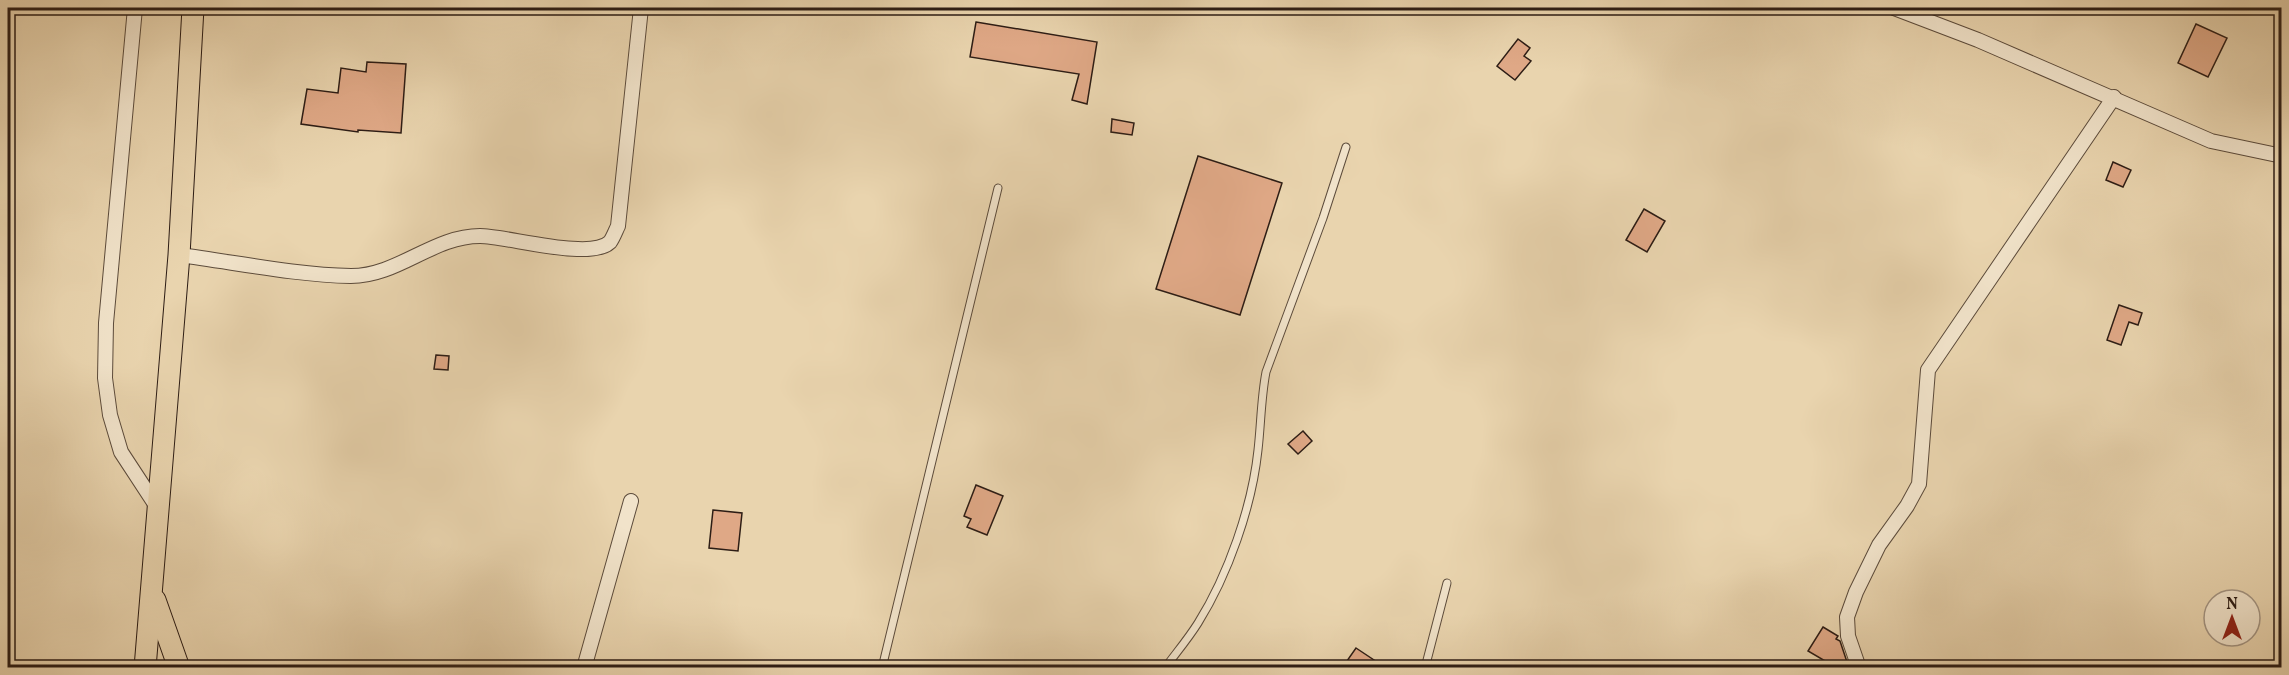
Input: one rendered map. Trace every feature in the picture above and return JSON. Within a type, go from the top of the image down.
[{"type":"main road","points":[[145,668],[179,255],[193,8]]},
{"type":"main road","points":[[152,590],[178,668]]},
{"type":"street","points":[[135,8],[107,312],[105,378],[110,415],[121,452],[158,507]]},
{"type":"street","points":[[179,255],[352,276],[384,270],[456,237],[482,236],[579,249],[596,249],[609,242],[618,226],[641,8]]},
{"type":"street","points":[[1894,8],[2114,97],[2154,118],[2211,141],[2282,156]]},
{"type":"street","points":[[1859,668],[1848,636],[1848,617],[1856,592],[1879,545],[1907,506],[1919,484],[1928,370],[2114,97]]},
{"type":"street","points":[[584,668],[631,501]]},
{"type":"lane","points":[[1165,668],[1197,624],[1208,604],[1246,516],[1258,451],[1261,399],[1266,372],[1323,218],[1346,147]]},
{"type":"lane","points":[[882,668],[998,188]]},
{"type":"lane","points":[[1425,668],[1447,583]]},
{"type":"building","points":[[976,22],[1097,42],[1087,104],[1072,100],[1079,74],[970,57]]},
{"type":"building","points":[[2196,24],[2227,38],[2208,77],[2178,63]]},
{"type":"building","points":[[1518,39],[1530,48],[1524,56],[1531,61],[1515,80],[1497,66]]},
{"type":"building","points":[[367,62],[406,64],[401,133],[358,130],[358,132],[301,124],[307,89],[338,93],[341,68],[366,72]]},
{"type":"building","points":[[1112,119],[1134,123],[1132,135],[1111,132]]},
{"type":"building","points":[[1198,156],[1282,183],[1240,315],[1156,289]]},
{"type":"building","points":[[2113,162],[2131,170],[2123,187],[2106,180]]},
{"type":"building","points":[[1644,209],[1665,221],[1647,252],[1626,240]]},
{"type":"building","points":[[2119,305],[2142,313],[2138,325],[2129,322],[2121,345],[2107,340]]},
{"type":"building","points":[[436,355],[449,356],[448,370],[434,369]]},
{"type":"building","points":[[1303,431],[1312,441],[1298,454],[1288,444]]},
{"type":"building","points":[[976,485],[1003,496],[987,535],[967,527],[971,519],[964,516]]},
{"type":"building","points":[[713,510],[742,513],[738,551],[709,548]]},
{"type":"building","points":[[1823,627],[1838,636],[1836,639],[1840,641],[1849,668],[1837,668],[1808,651]]},
{"type":"building","points":[[1356,648],[1386,668],[1342,668]]}]
